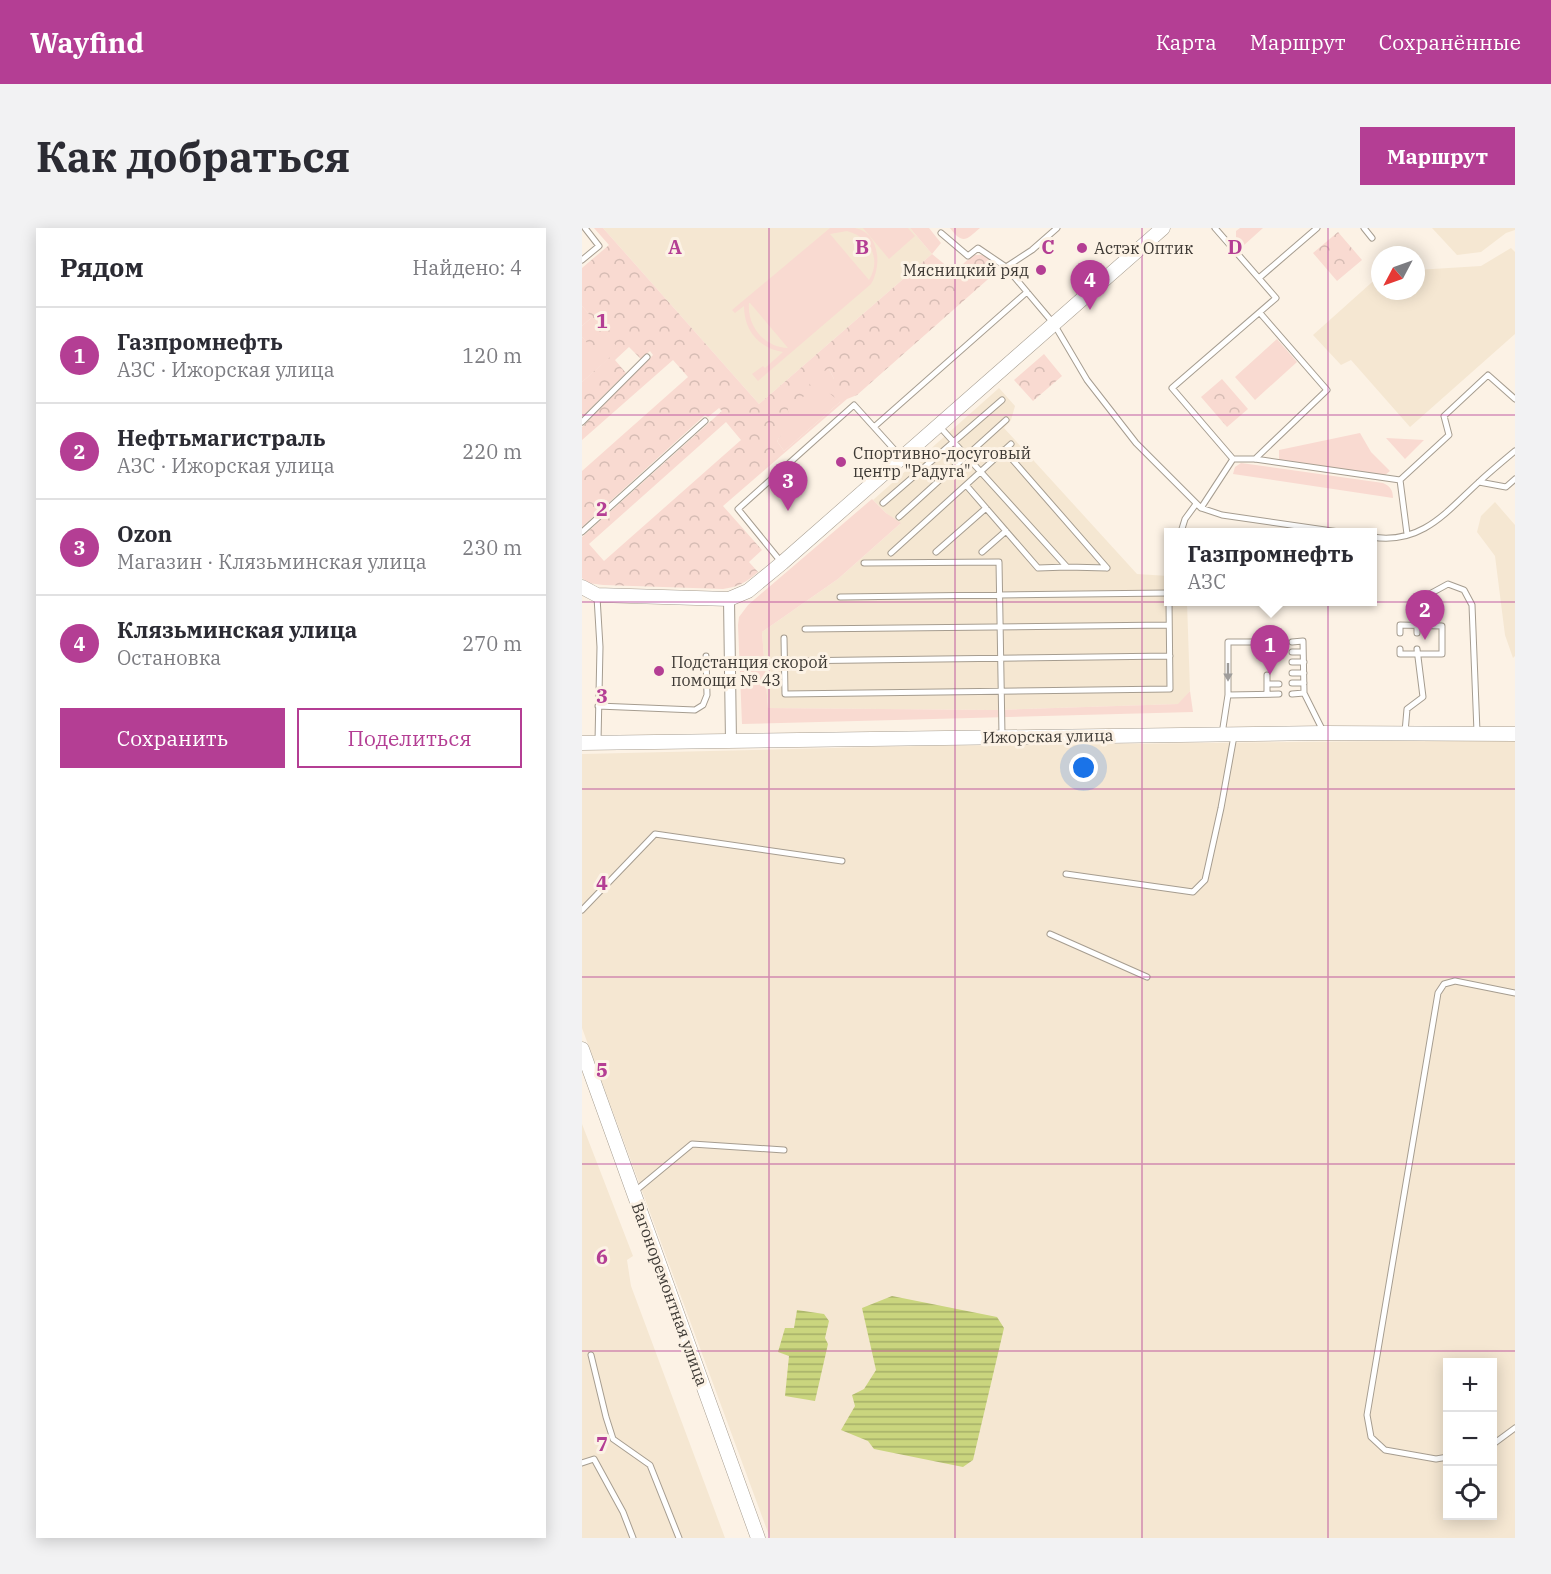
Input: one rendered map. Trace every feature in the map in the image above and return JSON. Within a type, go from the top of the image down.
[{"type":"street","points":[[582,587],[597,595],[729,599],[748,591],[902,459],[1163,228]]},
{"type":"street","points":[[729,599],[731,742]]},
{"type":"street","name":"Ижорская улица","points":[[582,743],[1324,733],[1515,734]]},
{"type":"street","name":"Вагоноремонтная улица","points":[[582,1049],[758,1538]]},
{"type":"lane","points":[[582,260],[600,246],[585,228]]},
{"type":"lane","points":[[1006,267],[1032,250],[1057,228]]},
{"type":"lane","points":[[1215,228],[1276,298],[1172,388],[1233,459],[1255,459],[1400,480]]},
{"type":"lane","points":[[1259,278],[1317,228]]},
{"type":"lane","points":[[1364,228],[1372,238]]},
{"type":"lane","points":[[941,234],[968,256],[978,248],[1006,267],[1054,324],[1087,380],[1136,443],[1201,508],[1222,515],[1311,528]]},
{"type":"lane","points":[[874,427],[1027,292]]},
{"type":"lane","points":[[1255,459],[1327,390],[1260,313]]},
{"type":"lane","points":[[582,422],[647,357]]},
{"type":"lane","points":[[1400,480],[1449,435],[1443,416],[1488,375],[1515,399]]},
{"type":"lane","points":[[883,504],[1002,400]]},
{"type":"lane","points":[[782,563],[738,509],[854,405],[902,459]]},
{"type":"lane","points":[[899,517],[1006,420]]},
{"type":"lane","points":[[582,532],[705,421]]},
{"type":"lane","points":[[939,425],[1067,567]]},
{"type":"lane","points":[[891,553],[1011,444]]},
{"type":"lane","points":[[966,485],[1038,568],[1107,568],[1004,450]]},
{"type":"lane","points":[[1377,538],[1388,540],[1440,520],[1515,451]]},
{"type":"lane","points":[[1201,508],[1233,459]]},
{"type":"lane","points":[[1479,482],[1506,487],[1515,479]]},
{"type":"lane","points":[[1400,480],[1407,534]]},
{"type":"lane","points":[[1182,528],[1185,519],[1196,504]]},
{"type":"lane","points":[[936,552],[986,508]]},
{"type":"lane","points":[[982,552],[1006,531]]},
{"type":"lane","points":[[864,563],[999,562],[1002,737]]},
{"type":"lane","points":[[1417,633],[1417,625],[1426,596],[1448,584],[1464,590],[1472,605],[1477,734]]},
{"type":"lane","points":[[840,597],[1164,593]]},
{"type":"lane","points":[[597,595],[600,647],[598,742]]},
{"type":"lane","points":[[784,638],[785,694],[1170,689],[1169,606]]},
{"type":"lane","points":[[805,629],[1169,625]]},
{"type":"lane","points":[[1400,633],[1400,626],[1442,626],[1442,654],[1431,652],[1400,654],[1400,649]]},
{"type":"lane","points":[[1431,626],[1431,633]]},
{"type":"lane","points":[[1292,642],[1304,641],[1304,693],[1324,733]]},
{"type":"lane","points":[[1066,874],[1193,892],[1201,886],[1205,880],[1221,808],[1228,734],[1228,642],[1278,642]]},
{"type":"lane","points":[[1266,642],[1266,661]]},
{"type":"lane","points":[[1266,652],[1278,652]]},
{"type":"lane","points":[[1292,652],[1304,652]]},
{"type":"lane","points":[[1404,733],[1407,709],[1423,697],[1417,652]]},
{"type":"lane","points":[[598,706],[695,710],[703,705],[707,695],[706,656]]},
{"type":"lane","points":[[784,661],[1170,656]]},
{"type":"lane","points":[[1292,662],[1304,662]]},
{"type":"lane","points":[[1292,673],[1304,673]]},
{"type":"lane","points":[[1267,675],[1267,694]]},
{"type":"lane","points":[[1292,683],[1304,683]]},
{"type":"lane","points":[[1267,684],[1279,684]]},
{"type":"lane","points":[[1292,694],[1304,693]]},
{"type":"lane","points":[[1228,695],[1279,694]]},
{"type":"lane","points":[[582,910],[655,834],[842,861]]},
{"type":"lane","points":[[1050,934],[1147,977]]},
{"type":"lane","points":[[1443,1457],[1436,1459],[1385,1450],[1371,1437],[1367,1415],[1438,993],[1444,984],[1455,981],[1515,993]]},
{"type":"lane","points":[[633,1193],[692,1144],[784,1150]]},
{"type":"lane","points":[[591,1355],[613,1439],[650,1465],[679,1538]]},
{"type":"lane","points":[[1497,1441],[1515,1428]]},
{"type":"lane","points":[[582,1463],[594,1459],[623,1512],[633,1538]]},
{"type":"shaded area","points":[[603,228],[910,228],[932,254],[759,404]]},
{"type":"shaded area","points":[[1432,228],[1515,228],[1515,230],[1506,233],[1481,252],[1457,255]]},
{"type":"shaded area","points":[[1511,248],[1515,252],[1515,334],[1410,427],[1351,360],[1341,365],[1313,335],[1371,283],[1371,300],[1425,300],[1425,269],[1481,266]]},
{"type":"shaded area","points":[[999,388],[1015,406],[1011,420],[1004,428],[1137,574],[1164,576],[1164,606],[1187,606],[1190,691],[1179,704],[994,710],[768,708],[762,632],[838,579],[900,524],[873,500]]},
{"type":"shaded area","points":[[1495,502],[1515,525],[1515,656],[1513,658],[1505,635],[1495,556],[1477,532],[1481,516]]},
{"type":"shaded area","points":[[1515,741],[1515,1538],[770,1538],[582,1028],[582,754],[916,746]]},
{"type":"shaded area","points":[[582,1124],[633,1256],[627,1260],[631,1286],[725,1538],[582,1538]]},
{"type":"shaded area","points":[[892,1296],[997,1317],[1004,1328],[973,1460],[963,1467],[874,1449],[868,1441],[841,1430],[855,1406],[852,1395],[864,1389],[876,1370],[862,1308]]},
{"type":"shaded area","points":[[797,1310],[824,1314],[829,1321],[825,1338],[828,1344],[815,1401],[785,1396],[789,1356],[778,1352],[785,1328],[794,1328]]},
{"type":"green space","points":[[594,228],[603,228],[759,404],[932,254],[954,272],[973,255],[984,255],[999,266],[995,273],[857,395],[847,399],[723,506],[762,550],[749,562],[758,572],[754,576],[738,585],[723,589],[603,585],[588,583],[582,578],[582,537],[722,411],[719,408],[708,417],[705,415],[582,527],[582,471],[688,377],[673,360],[582,440],[582,427],[653,355],[650,351],[641,359],[629,347],[615,360],[626,373],[582,417],[582,382],[619,349],[582,306],[582,268],[609,245]],"holes":[[[829,369],[834,379],[828,392],[840,402],[784,451],[777,441],[787,423],[787,402],[792,407],[813,388],[802,375],[809,378]],[[726,422],[741,440],[604,561],[589,544]]]},
{"type":"green space","points":[[830,228],[855,228],[870,236],[874,243],[877,268],[871,284],[758,381],[752,374],[763,366],[765,368],[783,352],[767,347],[754,337],[747,323],[744,306],[735,313],[732,310]],"holes":[[[847,231],[862,238],[871,250],[874,264],[869,280],[830,234]],[[750,303],[788,348],[772,344],[759,334],[751,320]]]},
{"type":"green space","points":[[863,228],[908,228],[915,236],[889,259]]},
{"type":"green space","points":[[910,228],[929,228],[941,243],[932,254]]},
{"type":"green space","points":[[950,228],[980,228],[968,238],[962,239]]},
{"type":"green space","points":[[1240,228],[1263,228],[1243,246],[1236,237],[1236,231]]},
{"type":"green space","points":[[1338,232],[1362,260],[1337,281],[1313,253]]},
{"type":"green space","points":[[582,306],[620,349],[582,382],[582,337],[594,350],[591,318],[582,326]]},
{"type":"green space","points":[[591,318],[608,338],[594,351],[582,337],[582,326]]},
{"type":"green space","points":[[1277,339],[1297,362],[1255,400],[1235,377]]},
{"type":"green space","points":[[1044,354],[1062,376],[1033,401],[1014,380]]},
{"type":"green space","points":[[829,369],[840,402],[784,451],[777,441],[784,428],[787,415],[782,386],[798,372]]},
{"type":"green space","points":[[1222,379],[1248,409],[1227,427],[1201,397]]},
{"type":"green space","points":[[1360,433],[1371,452],[1390,471],[1385,475],[1379,476],[1279,460],[1279,450]]},
{"type":"green space","points":[[1386,438],[1424,440],[1405,459]]},
{"type":"green space","points":[[1241,463],[1383,483],[1391,489],[1393,498],[1233,474],[1235,467]]},
{"type":"green space","points":[[872,499],[886,513],[901,523],[838,579],[762,632],[768,708],[994,710],[1178,704],[1190,691],[1193,712],[742,724],[739,617],[748,605]]},
{"type":"place","name":"Астэк Оптик","points":[[1082,248]]},
{"type":"place","name":"Мясницкий ряд","points":[[1041,270]]},
{"type":"place","name":"Клязьминская улица","points":[[1090,310]]},
{"type":"place","name":"Спортивно-досуговый центр \"Радуга\"","points":[[841,462]]},
{"type":"place","name":"Ozon","points":[[788,511]]},
{"type":"place","name":"Нефтьмагистраль","points":[[1425,640]]},
{"type":"place","name":"Подстанция скорой помощи № 43","points":[[659,671]]},
{"type":"place","name":"Газпромнефть","points":[[1270,675]]}]
